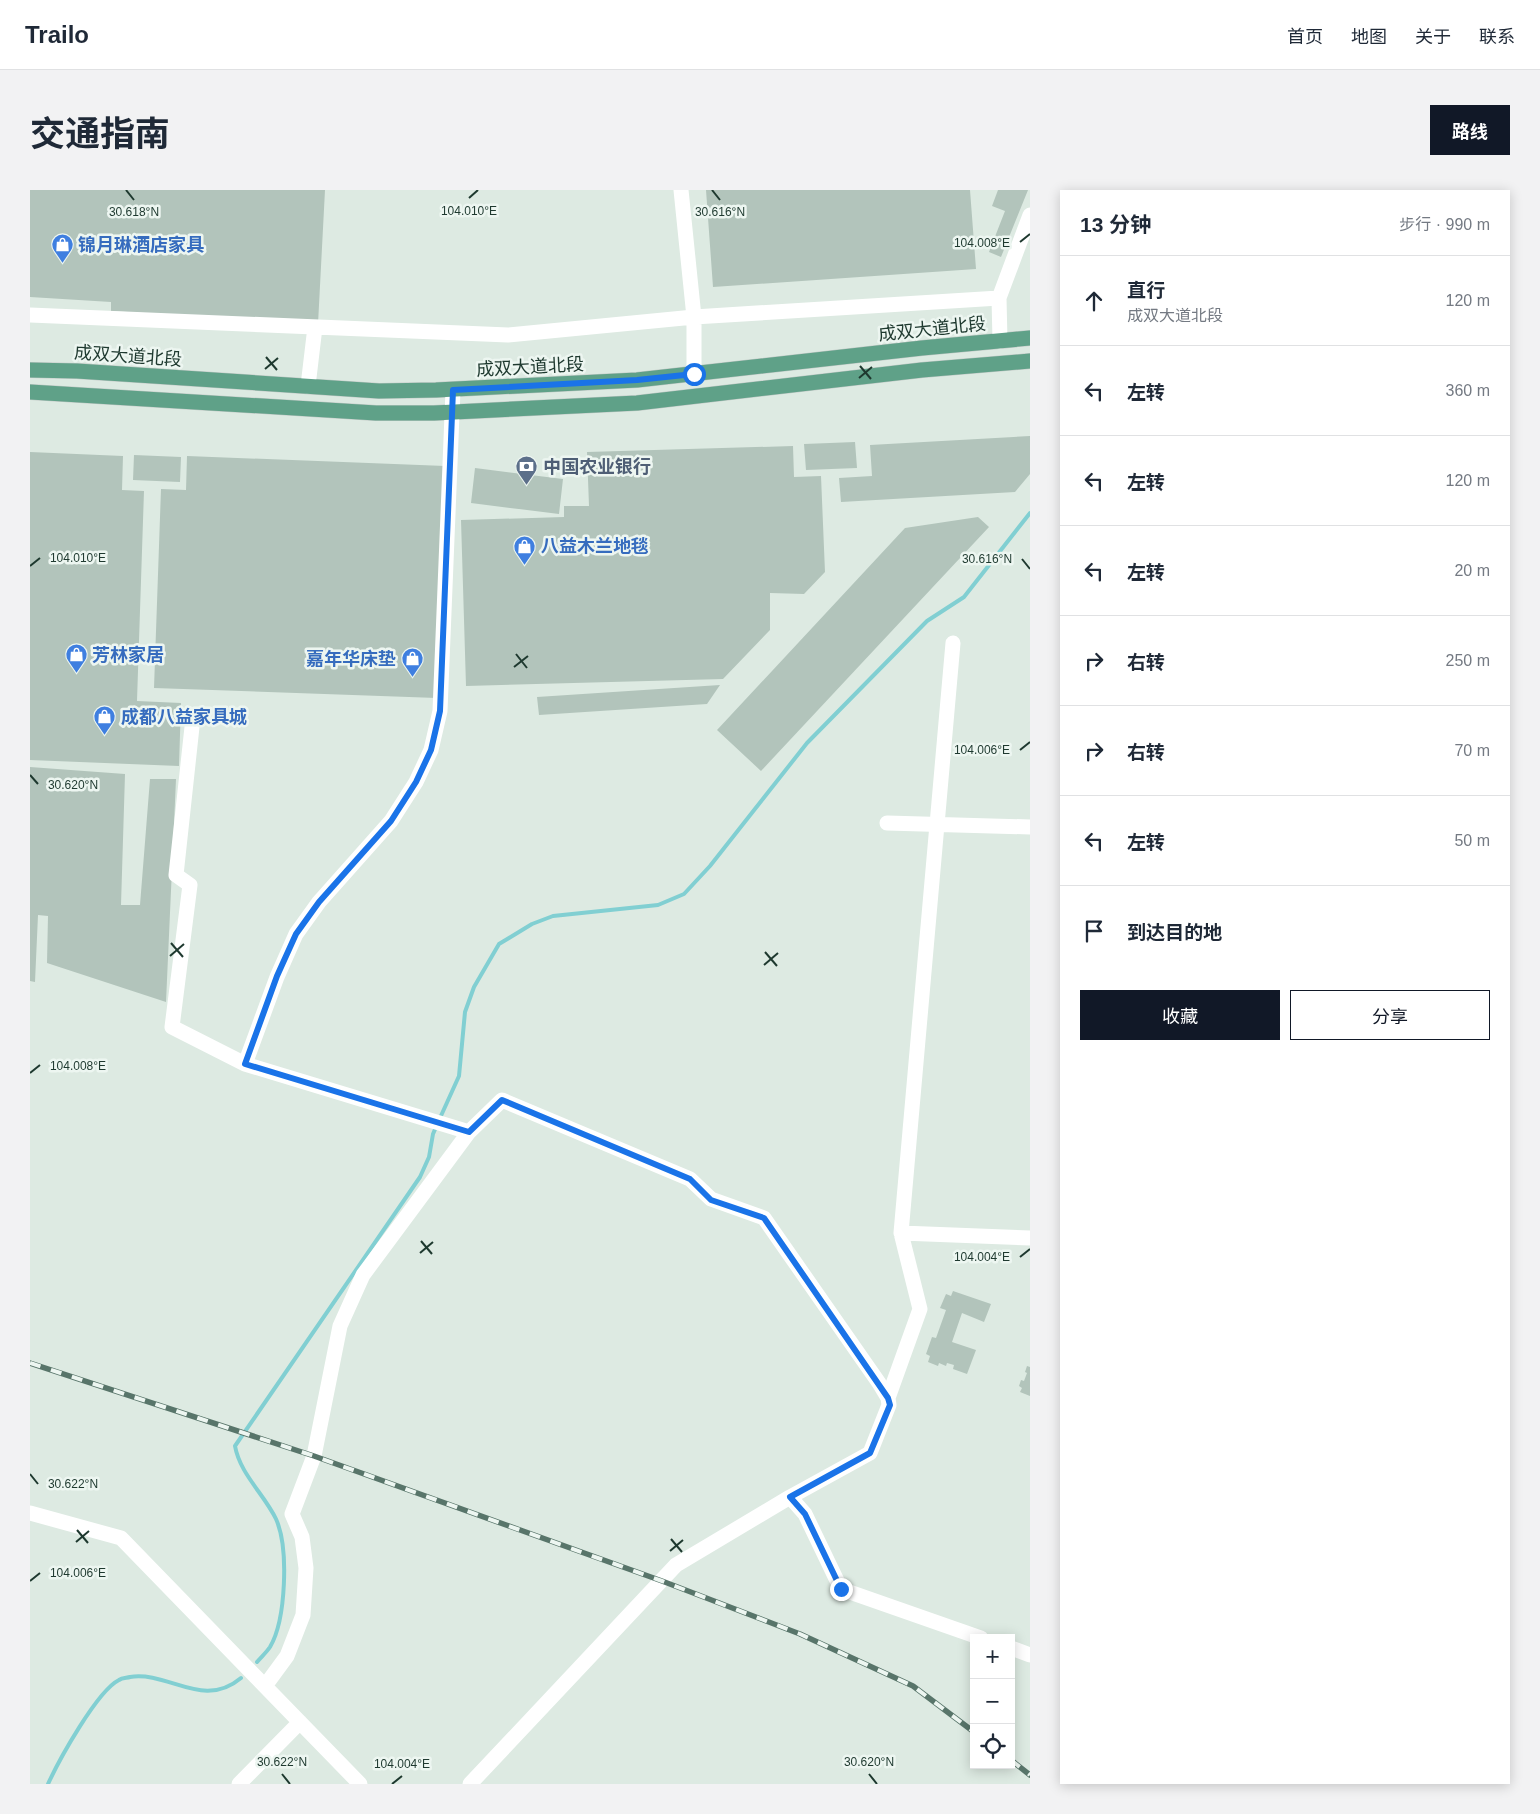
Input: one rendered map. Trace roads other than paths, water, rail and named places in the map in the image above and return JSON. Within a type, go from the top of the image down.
[{"type":"main road","name":"成双大道北段","points":[[30,370],[77,371],[379,391],[453,390],[637,380],[922,348],[1030,338]]},
{"type":"main road","points":[[30,392],[376,413],[453,412],[637,403],[922,370],[1030,361]]},
{"type":"street","points":[[681,190],[694,317],[694,374]]},
{"type":"street","points":[[1000,341],[999,298],[1030,215]]},
{"type":"street","points":[[30,315],[508,335],[694,317],[999,298]]},
{"type":"street","points":[[308,386],[315,327]]},
{"type":"street","points":[[245,1064],[277,976],[296,934],[319,902],[391,821],[416,782],[431,750],[440,711],[453,390]]},
{"type":"street","points":[[888,1398],[920,1309],[901,1233],[953,643]]},
{"type":"street","points":[[192,727],[176,875],[190,885],[172,1027],[245,1064],[469,1132]]},
{"type":"street","points":[[887,823],[1030,827]]},
{"type":"street","points":[[264,1686],[287,1656],[302,1614],[306,1568],[302,1537],[292,1514],[314,1456],[340,1326],[363,1275],[469,1132],[502,1100],[690,1179],[711,1200],[764,1218],[888,1398],[890,1405],[870,1453],[790,1497],[676,1565],[470,1784]]},
{"type":"street","points":[[901,1233],[1030,1238]]},
{"type":"street","points":[[790,1497],[805,1514],[841,1589],[970,1634]]},
{"type":"street","points":[[30,1513],[121,1538],[360,1784]]},
{"type":"street","points":[[1015,1649],[1030,1655]]},
{"type":"street","points":[[239,1784],[300,1722]]},
{"type":"waterway","points":[[440,1118],[459,1076],[465,1012],[474,987],[499,944],[532,924],[553,916],[658,905],[684,894],[710,866],[807,743],[927,621],[964,597],[1030,513]]},
{"type":"waterway","points":[[257,1662],[270,1647],[280,1620],[284,1584],[283,1547],[276,1519],[247,1475],[235,1446],[420,1177],[429,1157],[436,1127]]},
{"type":"waterway","points":[[48,1784],[79,1727],[100,1698],[119,1680],[130,1677],[144,1677],[199,1690],[213,1690],[227,1687],[241,1678]]},
{"type":"railway","points":[[30,1363],[314,1456],[662,1581],[800,1634],[913,1686],[970,1729]]},
{"type":"railway","points":[[1015,1763],[1030,1775]]},
{"type":"place","name":"锦月琳酒店家具","points":[[62,264]]},
{"type":"place","name":"中国农业银行","points":[[527,486]]},
{"type":"place","name":"八益木兰地毯","points":[[525,565]]},
{"type":"place","name":"芳林家居","points":[[76,674]]},
{"type":"place","name":"嘉年华床垫","points":[[412,678]]},
{"type":"place","name":"成都八益家具城","points":[[105,736]]}]
